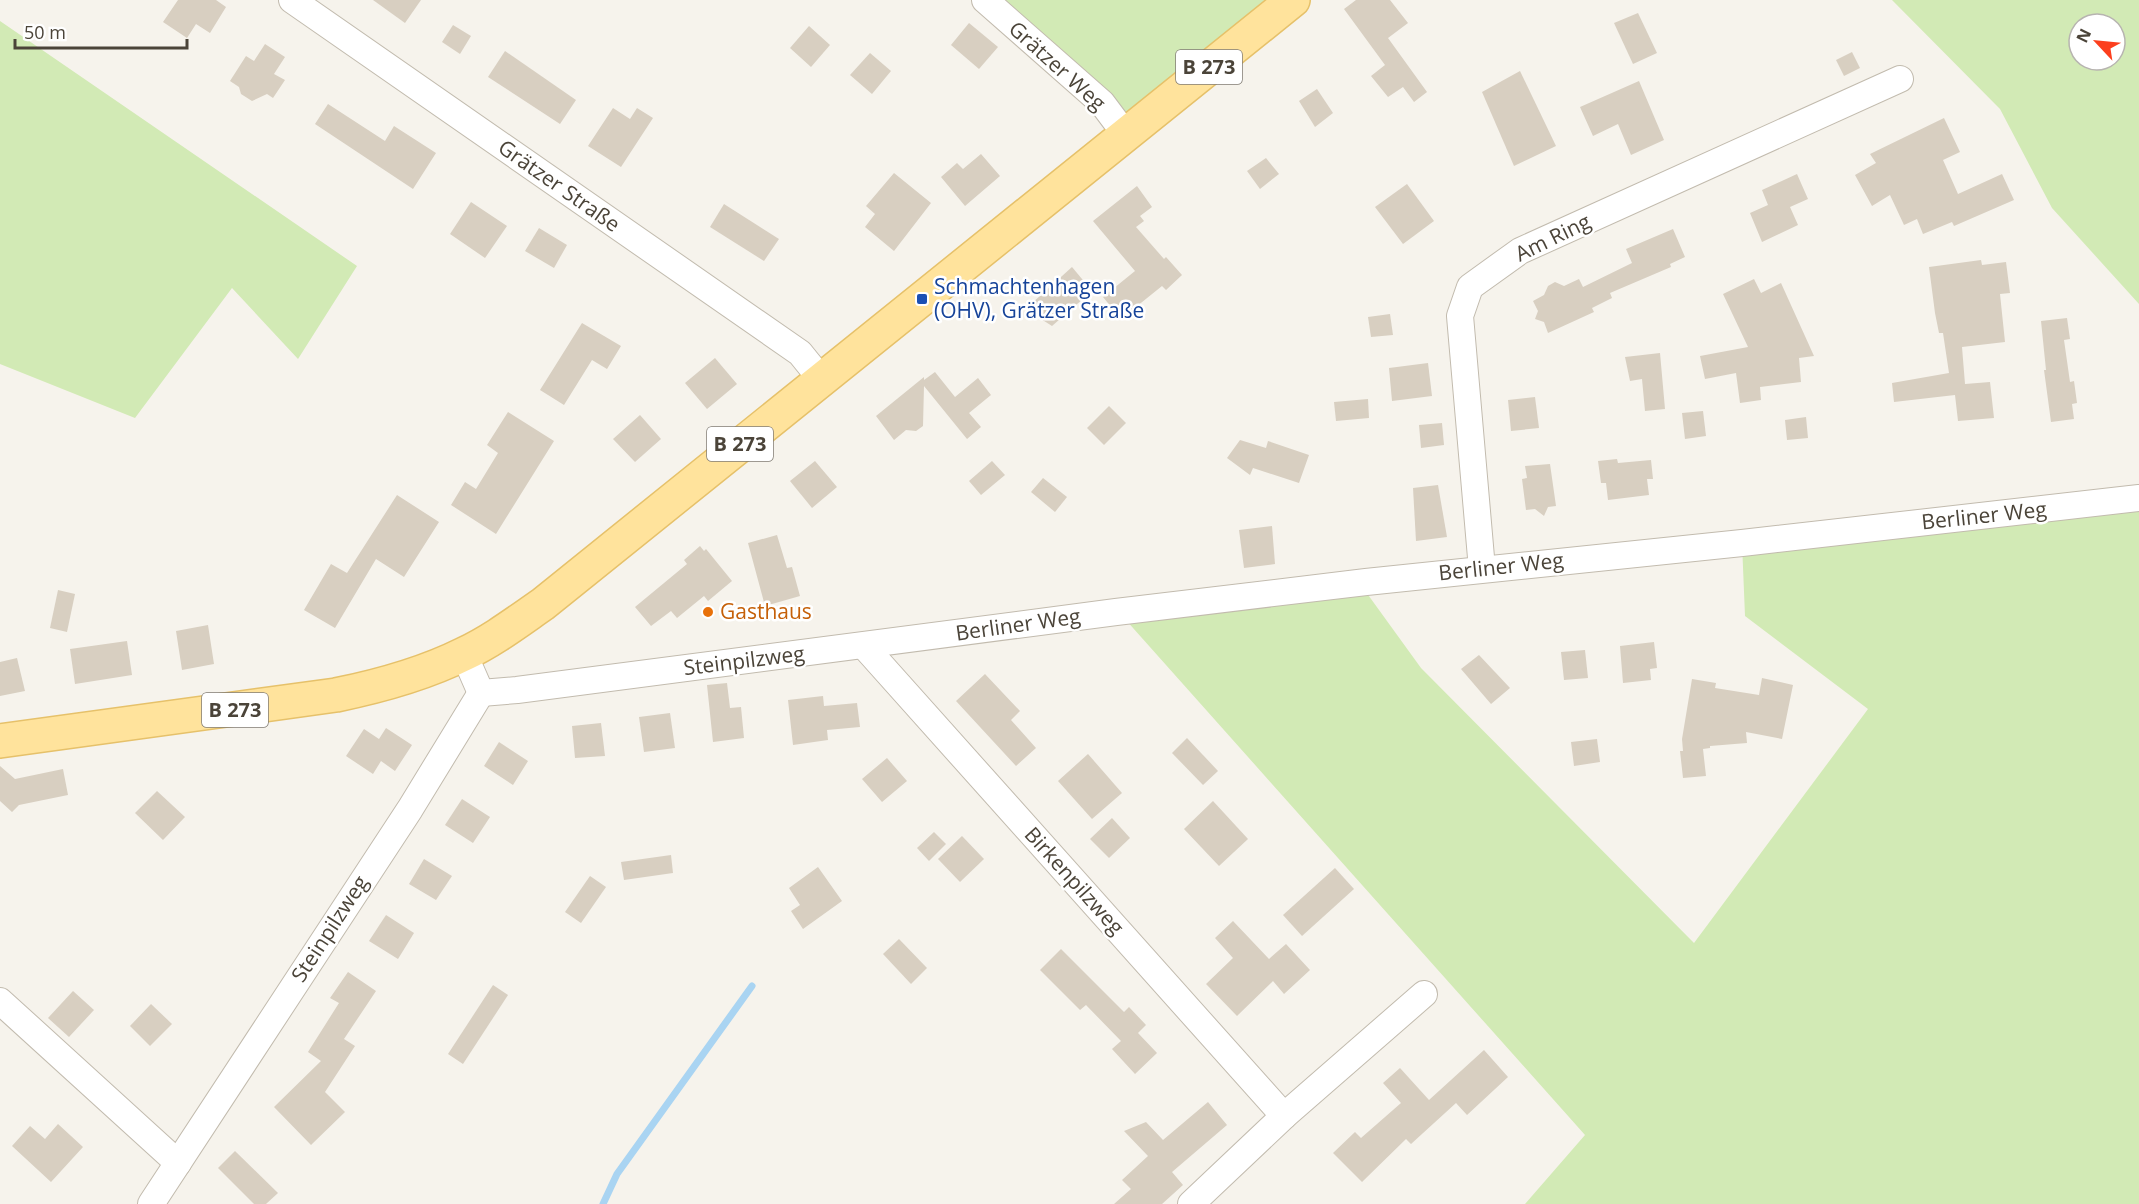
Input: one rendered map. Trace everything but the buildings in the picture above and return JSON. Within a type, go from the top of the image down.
[{"type":"main road","name":"B 273","points":[[0,741],[336,695],[382,686],[464,654],[543,604],[1293,0]]},
{"type":"street","name":"Grätzer Straße","points":[[292,0],[800,353],[821,379]]},
{"type":"street","name":"Grätzer Weg","points":[[985,0],[1102,104],[1126,135]]},
{"type":"street","name":"Am Ring","points":[[1482,569],[1460,316],[1470,287],[1520,251],[1900,80]]},
{"type":"street","name":"Berliner Weg","points":[[864,646],[1127,611],[1482,569],[1754,542],[2139,498]]},
{"type":"street","name":"Steinpilzweg","points":[[151,1204],[410,809],[482,693],[864,646]]},
{"type":"street","name":"Birkenpilzweg","points":[[864,646],[1284,1116]]},
{"type":"street","points":[[464,654],[482,693]]},
{"type":"street","points":[[1191,1204],[1284,1116],[1424,994]]},
{"type":"street","points":[[0,1001],[177,1163]]},
{"type":"green space","points":[[995,0],[1283,0],[1134,120]]},
{"type":"green space","points":[[1892,0],[2139,0],[2139,304],[2052,208],[2000,109]]},
{"type":"green space","points":[[0,21],[357,266],[298,359],[232,288],[135,418],[0,364]]},
{"type":"green space","points":[[2139,502],[2139,1204],[1525,1204],[1585,1135],[1125,619],[1366,592],[1421,668],[1694,943],[1868,709],[1745,616],[1742,543]]},
{"type":"waterway","points":[[603,1204],[617,1174],[752,986]]},
{"type":"place","name":"Schmachtenhagen (OHV), Grätzer Straße","points":[[922,299]]},
{"type":"place","name":"Gasthaus","points":[[708,612]]}]
